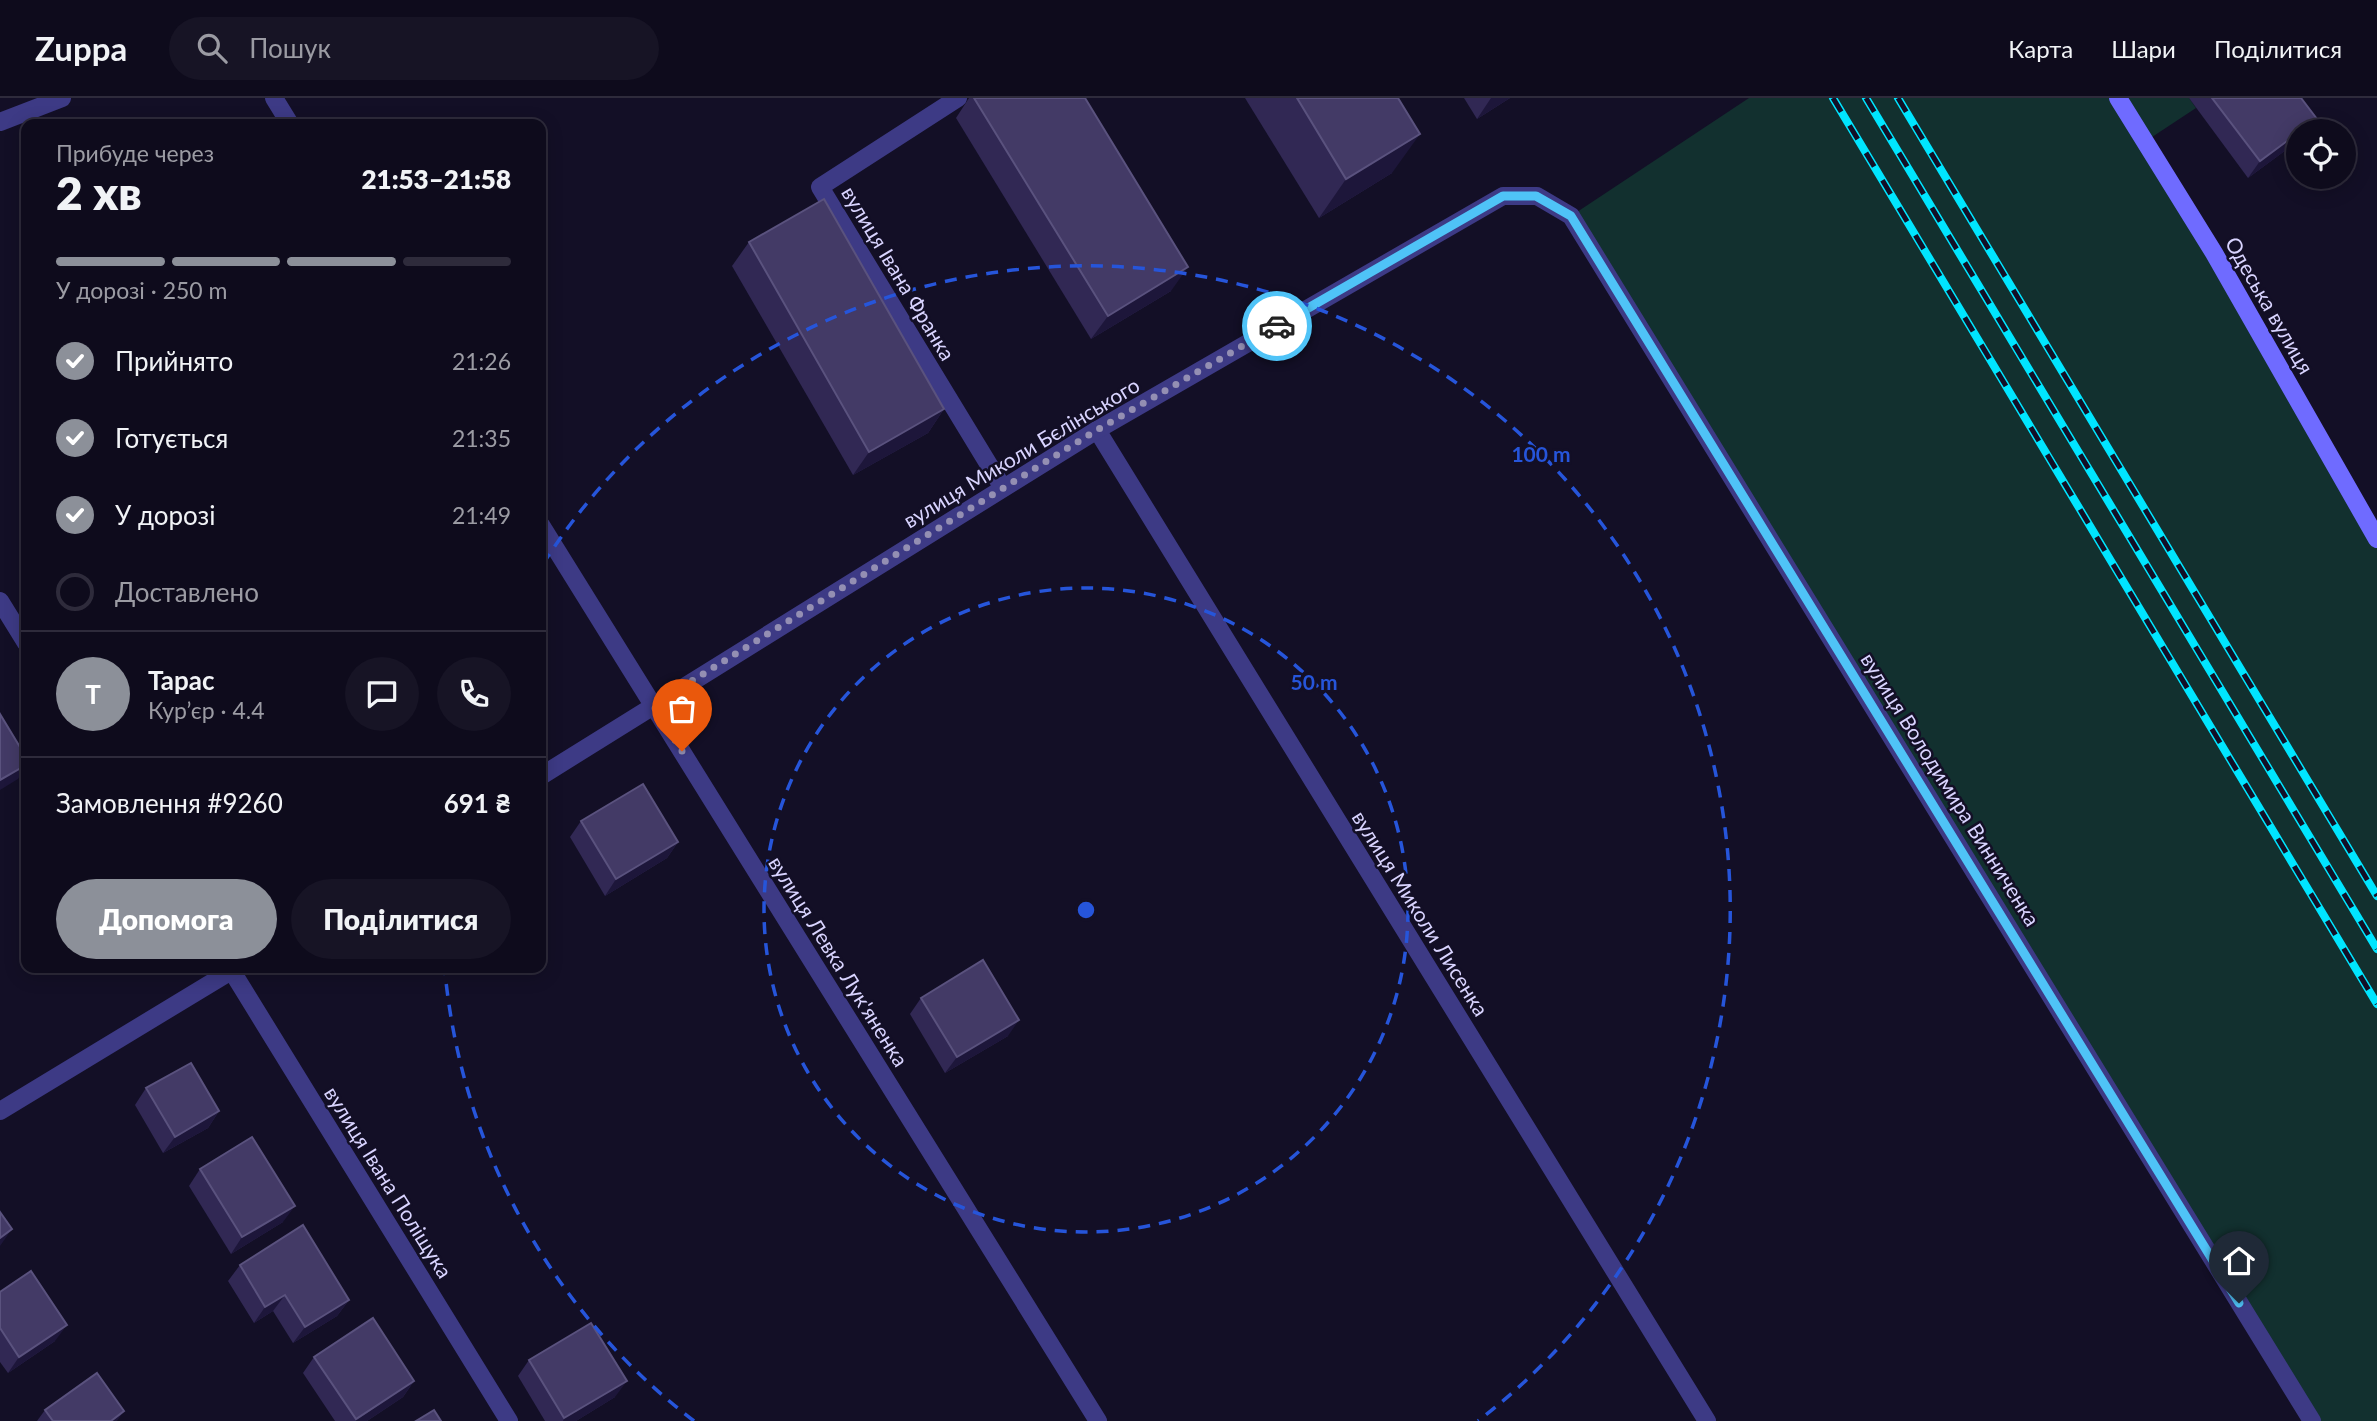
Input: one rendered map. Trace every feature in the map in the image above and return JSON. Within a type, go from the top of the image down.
[{"type":"main road","name":"Одеська вулиця","points":[[2118,98],[2221,264],[2377,539]]},
{"type":"street","points":[[0,122],[62,98]]},
{"type":"street","points":[[274,98],[287,119]]},
{"type":"street","name":"вулиця Івана Франка","points":[[958,98],[820,187],[1003,488]]},
{"type":"street","name":"вулиця Миколи Бєлінського","points":[[546,773],[1097,430],[1503,196],[1536,196]]},
{"type":"street","name":"вулиця Володимира Винниченка","points":[[1536,196],[1571,216],[2312,1421]]},
{"type":"street","name":"вулиця Миколи Лисенка","points":[[1097,430],[1707,1421]]},
{"type":"street","name":"вулиця Левка Лук'яненка","points":[[546,533],[1098,1421]]},
{"type":"street","points":[[0,601],[21,635]]},
{"type":"street","points":[[0,1111],[226,973]]},
{"type":"street","name":"вулиця Івана Поліщука","points":[[235,973],[509,1421]]},
{"type":"green space","points":[[1749,98],[2189,98],[2196,108],[2146,141],[2377,539],[2377,1421],[2312,1421],[1571,216]]},
{"type":"building","points":[[974,98],[1085,98],[1188,267],[1108,316]]},
{"type":"building","points":[[1297,98],[1398,98],[1420,134],[1346,179]]},
{"type":"building","points":[[2212,98],[2301,98],[2317,119],[2286,119],[2286,142],[2260,161]]},
{"type":"building","points":[[824,199],[944,409],[869,452],[749,242]]},
{"type":"building","points":[[0,714],[21,749],[21,768],[0,780]]},
{"type":"building","points":[[643,784],[678,842],[616,879],[581,821]]},
{"type":"building","points":[[983,960],[1019,1020],[957,1057],[921,998]]},
{"type":"building","points":[[191,1063],[219,1111],[175,1137],[146,1088]]},
{"type":"building","points":[[252,1137],[295,1206],[242,1237],[200,1169]]},
{"type":"building","points":[[0,1212],[12,1229],[0,1238]]},
{"type":"building","points":[[303,1225],[349,1300],[305,1327],[285,1295],[265,1307],[240,1265]]},
{"type":"building","points":[[31,1271],[67,1325],[19,1357],[0,1328],[0,1292]]},
{"type":"building","points":[[373,1318],[414,1381],[356,1419],[314,1357]]},
{"type":"building","points":[[591,1323],[627,1381],[564,1418],[529,1360]]},
{"type":"building","points":[[97,1373],[124,1411],[111,1421],[53,1421],[45,1410]]},
{"type":"building","points":[[434,1410],[441,1421],[416,1421]]},
{"type":"railway","points":[[1833,98],[2377,1004]]},
{"type":"railway","points":[[1866,98],[2377,949]]},
{"type":"railway","points":[[1898,98],[2377,896]]},
{"type":"way so far","points":[[682,751],[653,705],[1097,430],[1277,326]]},
{"type":"route","points":[[1277,326],[1503,196],[1536,196],[1571,216],[2239,1303]]}]
